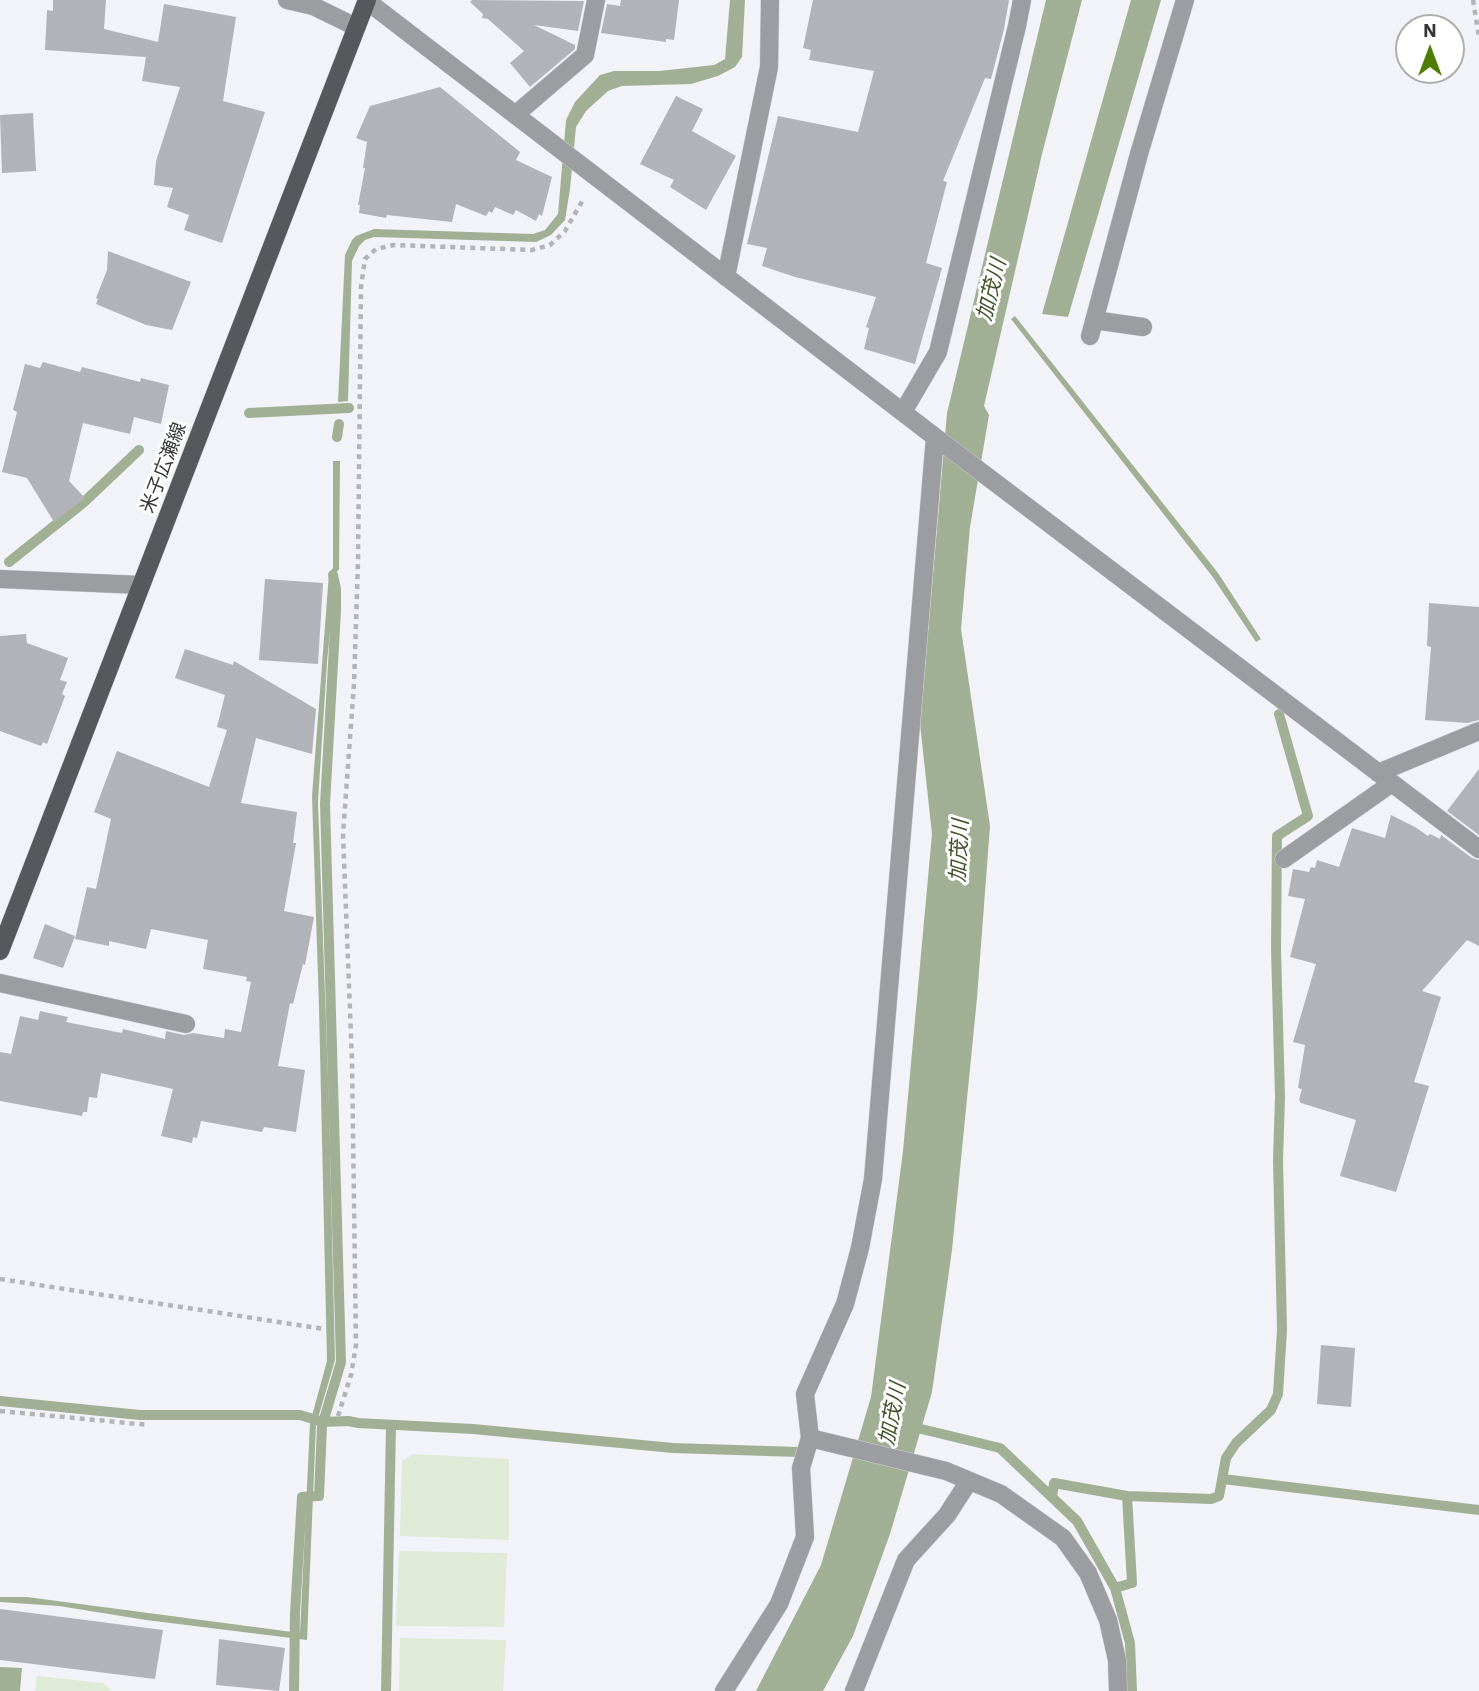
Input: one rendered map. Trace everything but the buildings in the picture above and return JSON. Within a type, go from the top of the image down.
[{"type":"main road","name":"米子広瀬線","points":[[0,951],[367,0]]},
{"type":"street","points":[[287,0],[313,6],[356,27]]},
{"type":"street","points":[[367,0],[935,437],[1479,849]]},
{"type":"street","points":[[515,115],[585,55],[596,0]]},
{"type":"street","points":[[726,277],[769,67],[771,0]]},
{"type":"street","points":[[903,412],[938,352],[1021,0]]},
{"type":"street","points":[[1143,327],[1092,328],[1139,154],[1185,0]]},
{"type":"street","points":[[724,1691],[779,1604],[805,1537],[801,1468],[810,1438],[805,1394],[845,1304],[860,1248],[873,1179],[935,437]]},
{"type":"street","points":[[0,579],[141,585]]},
{"type":"street","points":[[1284,859],[1385,778],[1479,731]]},
{"type":"street","points":[[0,983],[186,1024]]},
{"type":"street","points":[[810,1438],[946,1471],[1001,1494],[1063,1538],[1088,1573],[1108,1620],[1117,1660],[1118,1691]]},
{"type":"street","points":[[855,1691],[906,1560],[947,1515],[969,1481]]},
{"type":"path","points":[[1473,0],[1479,37]]},
{"type":"path","points":[[338,1416],[352,1376],[356,1345],[352,1047],[343,834],[354,670],[361,287],[365,259],[376,249],[394,245],[531,250],[551,245],[565,231],[578,211],[594,175]]},
{"type":"path","points":[[0,1279],[324,1329]]},
{"type":"path","points":[[0,1411],[149,1425]]},
{"type":"shaded area","points":[[413,1454],[509,1459],[509,1540],[400,1536],[402,1461]]},
{"type":"shaded area","points":[[399,1551],[507,1553],[504,1627],[396,1626]]},
{"type":"shaded area","points":[[400,1638],[506,1640],[503,1691],[399,1691]]},
{"type":"shaded area","points":[[37,1676],[103,1683],[111,1691],[35,1691]]},
{"type":"water","points":[[730,0],[745,0],[742,57],[735,67],[718,76],[691,84],[622,86],[608,91],[586,111],[576,127],[565,220],[551,235],[536,242],[374,237],[359,246],[352,261],[348,401],[338,402],[345,255],[352,240],[374,229],[533,234],[545,230],[558,214],[566,120],[575,102],[600,75],[614,71],[659,71],[714,65],[725,59]]},
{"type":"water","name":"加茂川","points":[[1046,0],[1082,0],[1042,154],[984,406],[989,415],[970,527],[961,629],[990,826],[977,998],[952,1250],[932,1392],[890,1534],[853,1636],[823,1691],[756,1691],[821,1565],[871,1397],[903,1151],[932,834],[920,724],[947,413]]},
{"type":"water","points":[[1131,0],[1161,0],[1068,317],[1042,314]]},
{"type":"water","points":[[1015,316],[1218,573],[1261,639],[1256,642],[1212,576],[1011,319]]},
{"type":"water","points":[[333,461],[340,461],[339,569],[336,573],[327,662],[318,802],[335,1360],[316,1425],[307,1640],[59,1606],[0,1602],[0,1597],[27,1597],[300,1633],[310,1423],[327,1361],[312,796],[329,573],[333,568]]},
{"type":"water","points":[[0,1667],[22,1668],[20,1691],[0,1691]]},
{"type":"waterway","points":[[249,413],[349,408]]},
{"type":"waterway","points":[[337,437],[339,424]]},
{"type":"waterway","points":[[9,562],[83,503],[139,450]]},
{"type":"waterway","points":[[294,1691],[295,1613],[302,1497],[319,1496],[322,1426],[341,1362],[325,804],[336,611],[333,575]]},
{"type":"waterway","points":[[1052,1497],[1054,1483],[1127,1496],[1211,1499],[1219,1496],[1226,1458],[1236,1443],[1271,1410],[1278,1394],[1282,1330],[1278,1160],[1280,1097],[1276,949],[1277,836],[1308,816],[1279,714]]},
{"type":"waterway","points":[[0,1401],[140,1415],[300,1415],[323,1422],[348,1421],[473,1429],[673,1448],[798,1452]]},
{"type":"waterway","points":[[386,1691],[391,1425]]},
{"type":"waterway","name":"加茂川","points":[[909,1426],[1000,1448],[1077,1521],[1115,1588],[1130,1643],[1132,1691]]},
{"type":"waterway","points":[[1223,1479],[1479,1510]]},
{"type":"waterway","points":[[1115,1588],[1132,1583],[1127,1496]]}]
